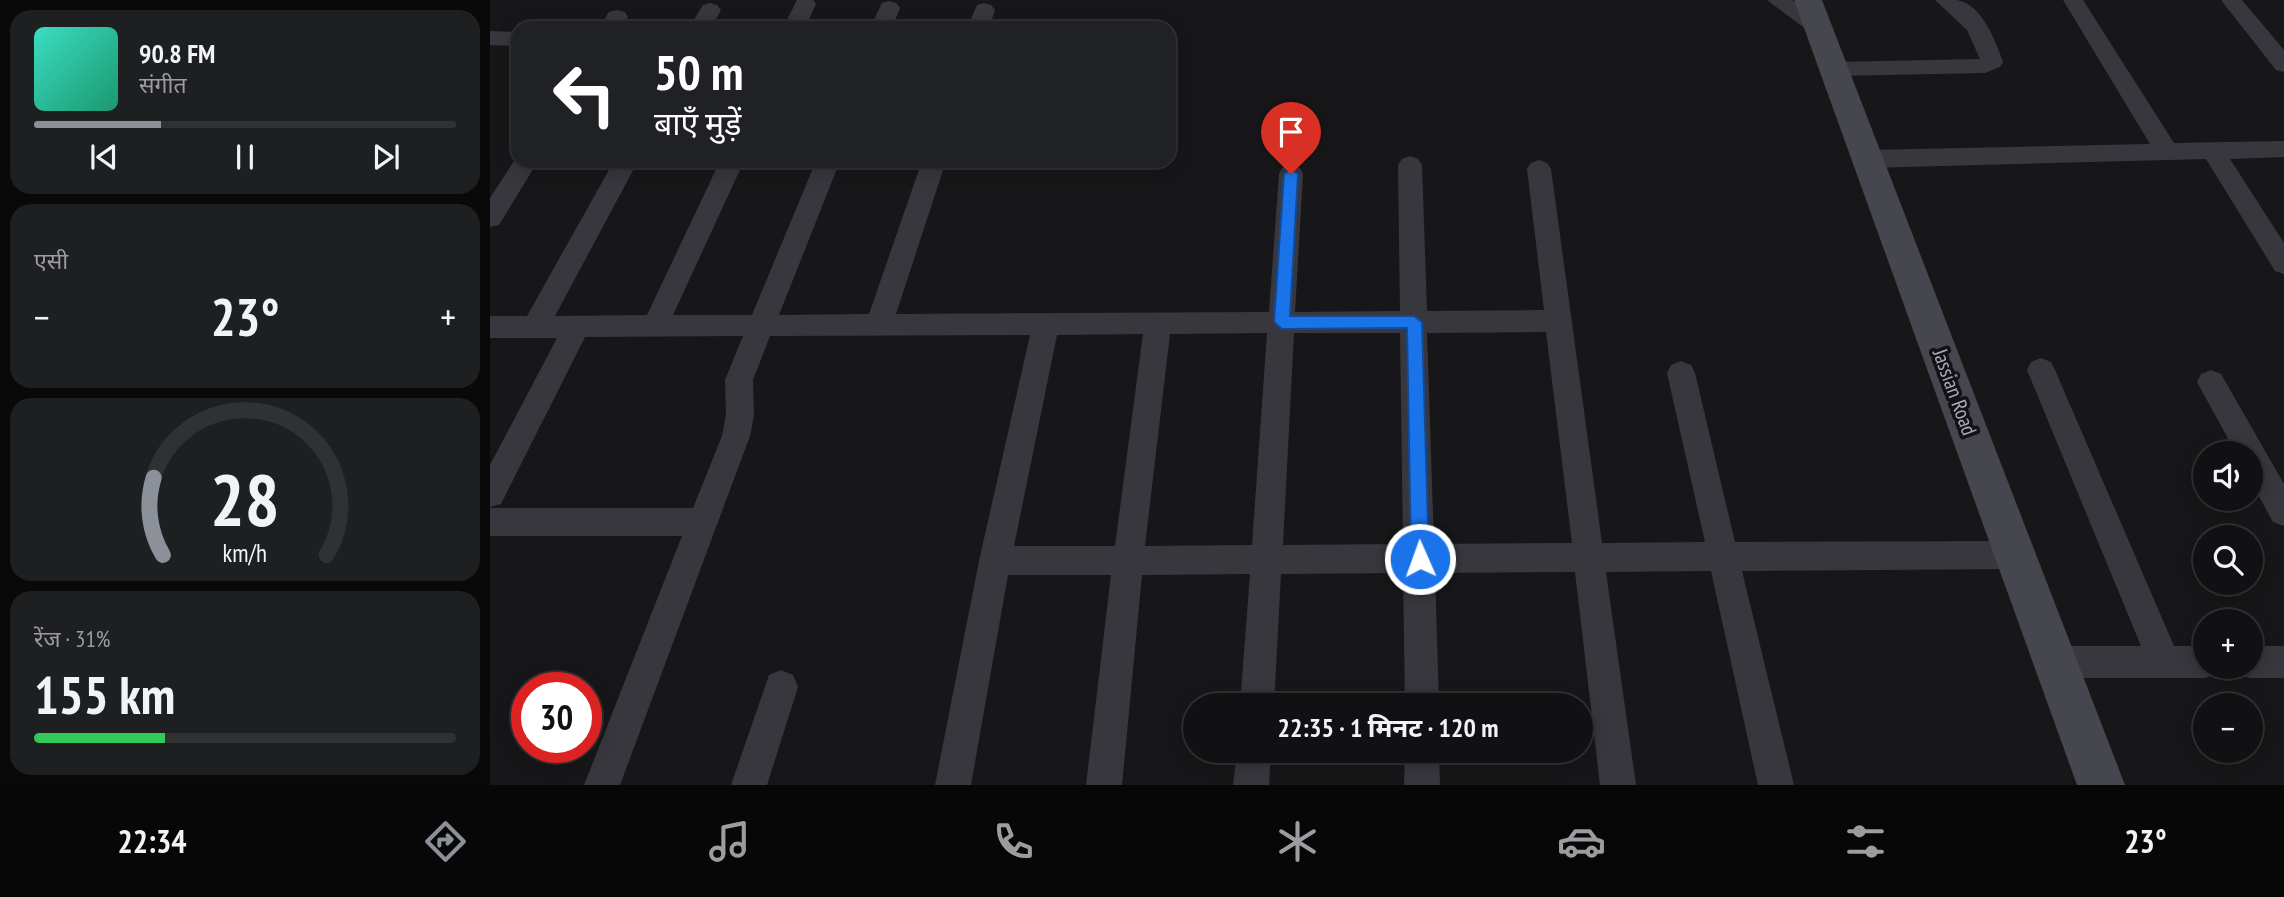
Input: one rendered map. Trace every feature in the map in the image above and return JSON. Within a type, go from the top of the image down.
[{"type":"street","points":[[1777,0],[1813,14]]},
{"type":"street","points":[[1834,69],[1985,66],[1992,62],[1971,18],[1945,0]]},
{"type":"street","points":[[2073,0],[2167,151]]},
{"type":"street","points":[[2231,0],[2284,65]]},
{"type":"street","points":[[797,21],[805,4]]},
{"type":"street","points":[[884,21],[890,8]]},
{"type":"street","name":"Jassian Road","points":[[1813,14],[2101,785]]},
{"type":"street","points":[[490,38],[511,39]]},
{"type":"street","points":[[1867,159],[2284,149]]},
{"type":"street","points":[[2213,150],[2284,264]]},
{"type":"street","points":[[1410,165],[1422,693]]},
{"type":"street","points":[[490,218],[522,168]]},
{"type":"street","points":[[535,327],[622,168]]},
{"type":"street","points":[[655,326],[729,168]]},
{"type":"street","points":[[602,785],[736,436],[740,415],[739,380],[825,168]]},
{"type":"street","points":[[879,324],[932,168]]},
{"type":"street","points":[[1539,169],[1618,785]]},
{"type":"street","points":[[1258,693],[1291,174]]},
{"type":"street","points":[[490,327],[1558,321]]},
{"type":"street","points":[[1104,785],[1128,561],[1158,323]]},
{"type":"street","points":[[953,785],[995,561],[1046,324]]},
{"type":"street","points":[[490,494],[577,326]]},
{"type":"street","points":[[2041,370],[2164,662]]},
{"type":"street","points":[[1681,373],[1721,557],[1776,785]]},
{"type":"street","points":[[2211,382],[2284,512]]},
{"type":"street","points":[[490,439],[519,439]]},
{"type":"street","points":[[490,522],[703,523]]},
{"type":"street","points":[[995,561],[2015,555]]},
{"type":"street","points":[[2055,662],[2193,662]]},
{"type":"street","points":[[2263,662],[2284,662]]},
{"type":"street","points":[[748,785],[781,687]]},
{"type":"street","points":[[1251,785],[1253,763]]},
{"type":"street","points":[[1422,763],[1422,785]]},
{"type":"route","points":[[1291,174],[1282,322],[1414,322],[1420,559]]}]
